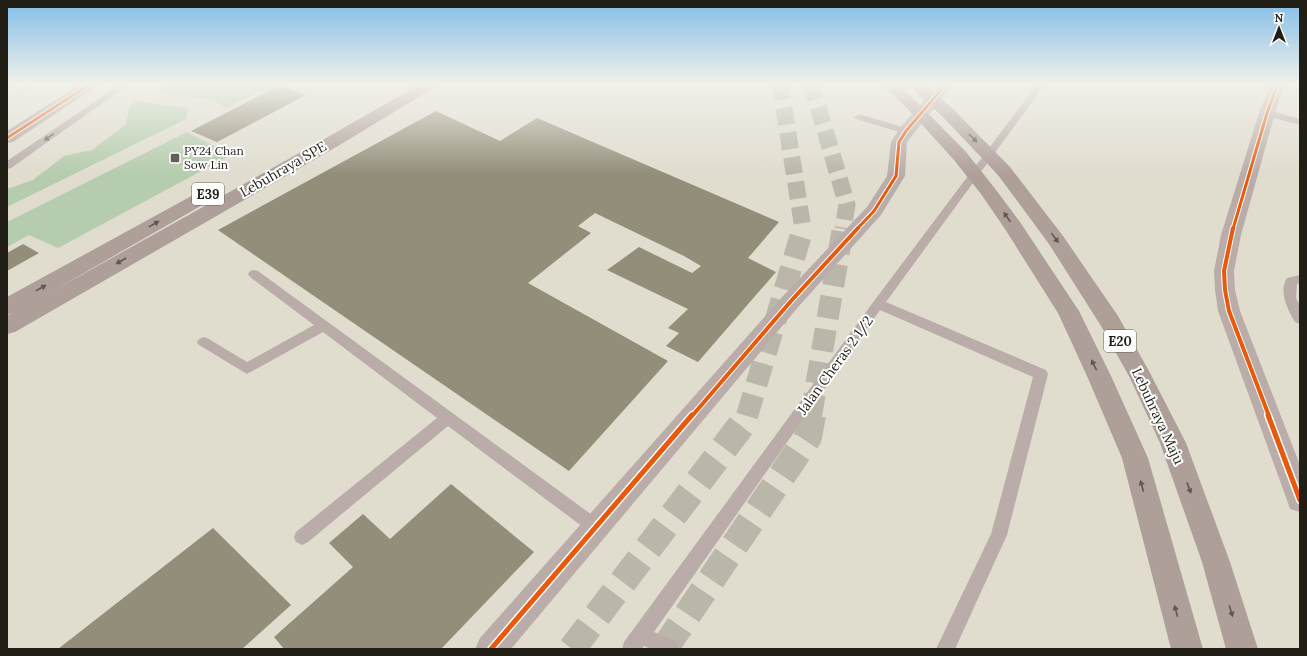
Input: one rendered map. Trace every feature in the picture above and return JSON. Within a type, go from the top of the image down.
[{"type":"highway","name":"Lebuhraya SPE","points":[[7,307],[354,114]]},
{"type":"highway","name":"Lebuhraya SPE","points":[[7,326],[380,114]]},
{"type":"highway","name":"E20","points":[[919,114],[960,156],[988,190],[1068,311],[1099,376],[1135,458],[1187,649]]},
{"type":"highway","name":"Lebuhraya Maju","points":[[949,114],[1004,171],[1056,240],[1110,322],[1141,377],[1173,443],[1216,562],[1242,649]]},
{"type":"street","points":[[7,125],[25,114]]},
{"type":"street","points":[[7,138],[45,114]]},
{"type":"street","points":[[492,649],[791,301],[874,211],[896,176],[899,142],[921,114]]},
{"type":"street","points":[[1267,114],[1231,235],[1224,271],[1225,290],[1229,311],[1300,500]]},
{"type":"lane","points":[[7,166],[83,114]]},
{"type":"lane","name":"Jalan Cheras 2 1/2","points":[[631,649],[878,304],[1019,114]]},
{"type":"lane","points":[[1269,114],[1300,122]]},
{"type":"lane","points":[[859,117],[906,131]]},
{"type":"lane","points":[[254,274],[597,528]]},
{"type":"lane","points":[[1300,279],[1291,281],[1290,298],[1300,319]]},
{"type":"lane","points":[[878,304],[1041,374],[999,535],[945,649]]},
{"type":"lane","points":[[204,342],[247,369],[324,325]]},
{"type":"lane","points":[[302,537],[448,417]]},
{"type":"lane","points":[[642,635],[670,649]]},
{"type":"green space","points":[[128,114],[187,114],[186,119],[7,207],[7,189],[33,180],[64,156],[92,150],[126,124]]},
{"type":"green space","points":[[187,132],[231,155],[58,248],[29,235],[7,247],[7,222]]},
{"type":"building","points":[[225,114],[271,114],[217,142],[191,131]]},
{"type":"building","points":[[431,114],[442,114],[500,141],[537,118],[779,222],[748,258],[776,272],[698,362],[666,346],[679,333],[668,328],[688,309],[607,270],[639,247],[692,273],[701,266],[684,256],[595,213],[578,226],[591,233],[528,283],[668,361],[569,471],[218,230]]},
{"type":"building","points":[[23,244],[39,253],[7,271],[7,253]]},
{"type":"building","points":[[451,484],[534,552],[441,649],[284,649],[274,637],[353,567],[329,543],[363,514],[390,539]]},
{"type":"building","points":[[213,528],[291,605],[242,649],[58,649]]},
{"type":"tunnel","points":[[785,114],[803,228]]},
{"type":"tunnel","points":[[820,114],[847,205],[843,229]]},
{"type":"tunnel","points":[[747,416],[803,228]]},
{"type":"tunnel","points":[[811,416],[843,228]]},
{"type":"tunnel","points":[[572,649],[746,419],[747,415]]},
{"type":"tunnel","points":[[664,649],[808,437],[812,415]]},
{"type":"cycle path","points":[[7,138],[45,114]]},
{"type":"cycle path","points":[[491,649],[791,301],[874,211],[896,176],[899,142],[921,114]]},
{"type":"cycle path","points":[[1267,114],[1231,235],[1224,271],[1225,290],[1229,311],[1300,500]]},
{"type":"place","name":"PY24 Chan Sow Lin","points":[[175,158]]}]
